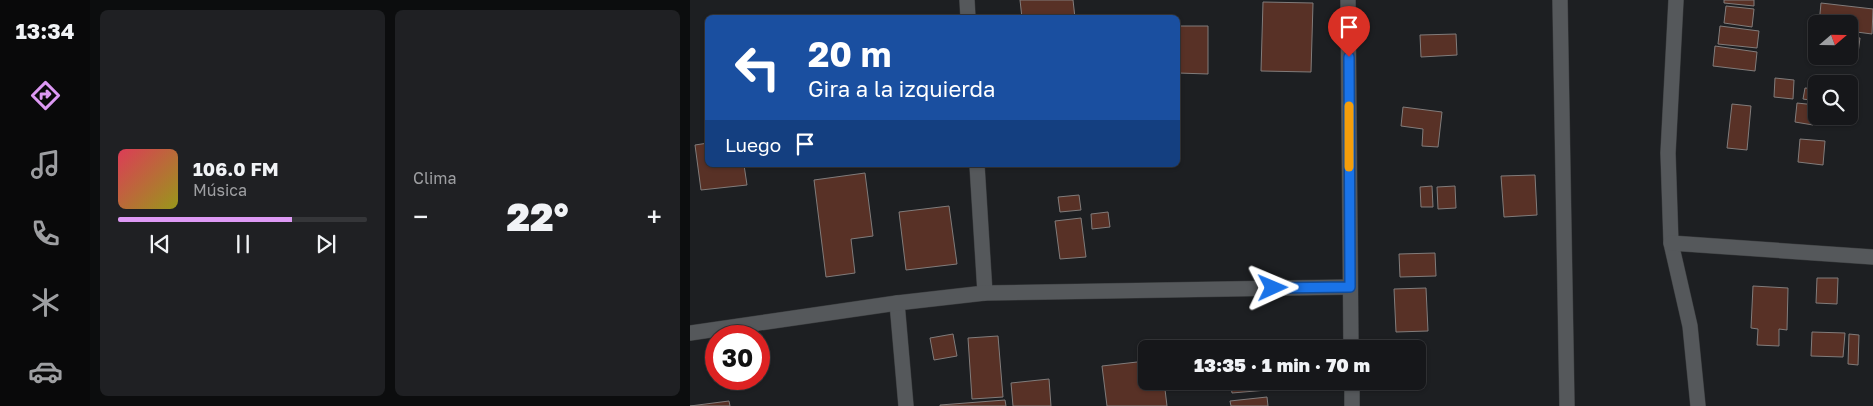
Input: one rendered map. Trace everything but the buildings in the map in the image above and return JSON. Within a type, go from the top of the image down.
[{"type":"street","points":[[967,0],[968,15]]},
{"type":"street","points":[[1348,0],[1351,340]]},
{"type":"street","points":[[1560,0],[1568,406]]},
{"type":"street","points":[[1676,0],[1668,153],[1671,243],[1690,326],[1698,406]]},
{"type":"street","points":[[978,167],[985,293]]},
{"type":"street","points":[[1671,243],[1873,257]]},
{"type":"street","points":[[690,333],[897,303],[985,293],[1350,287]]},
{"type":"street","points":[[897,303],[906,406]]},
{"type":"street","points":[[1352,390],[1352,406]]},
{"type":"slow traffic","points":[[1349,106],[1349,167]]},
{"type":"route","points":[[1273,288],[1350,287],[1349,57]]}]
